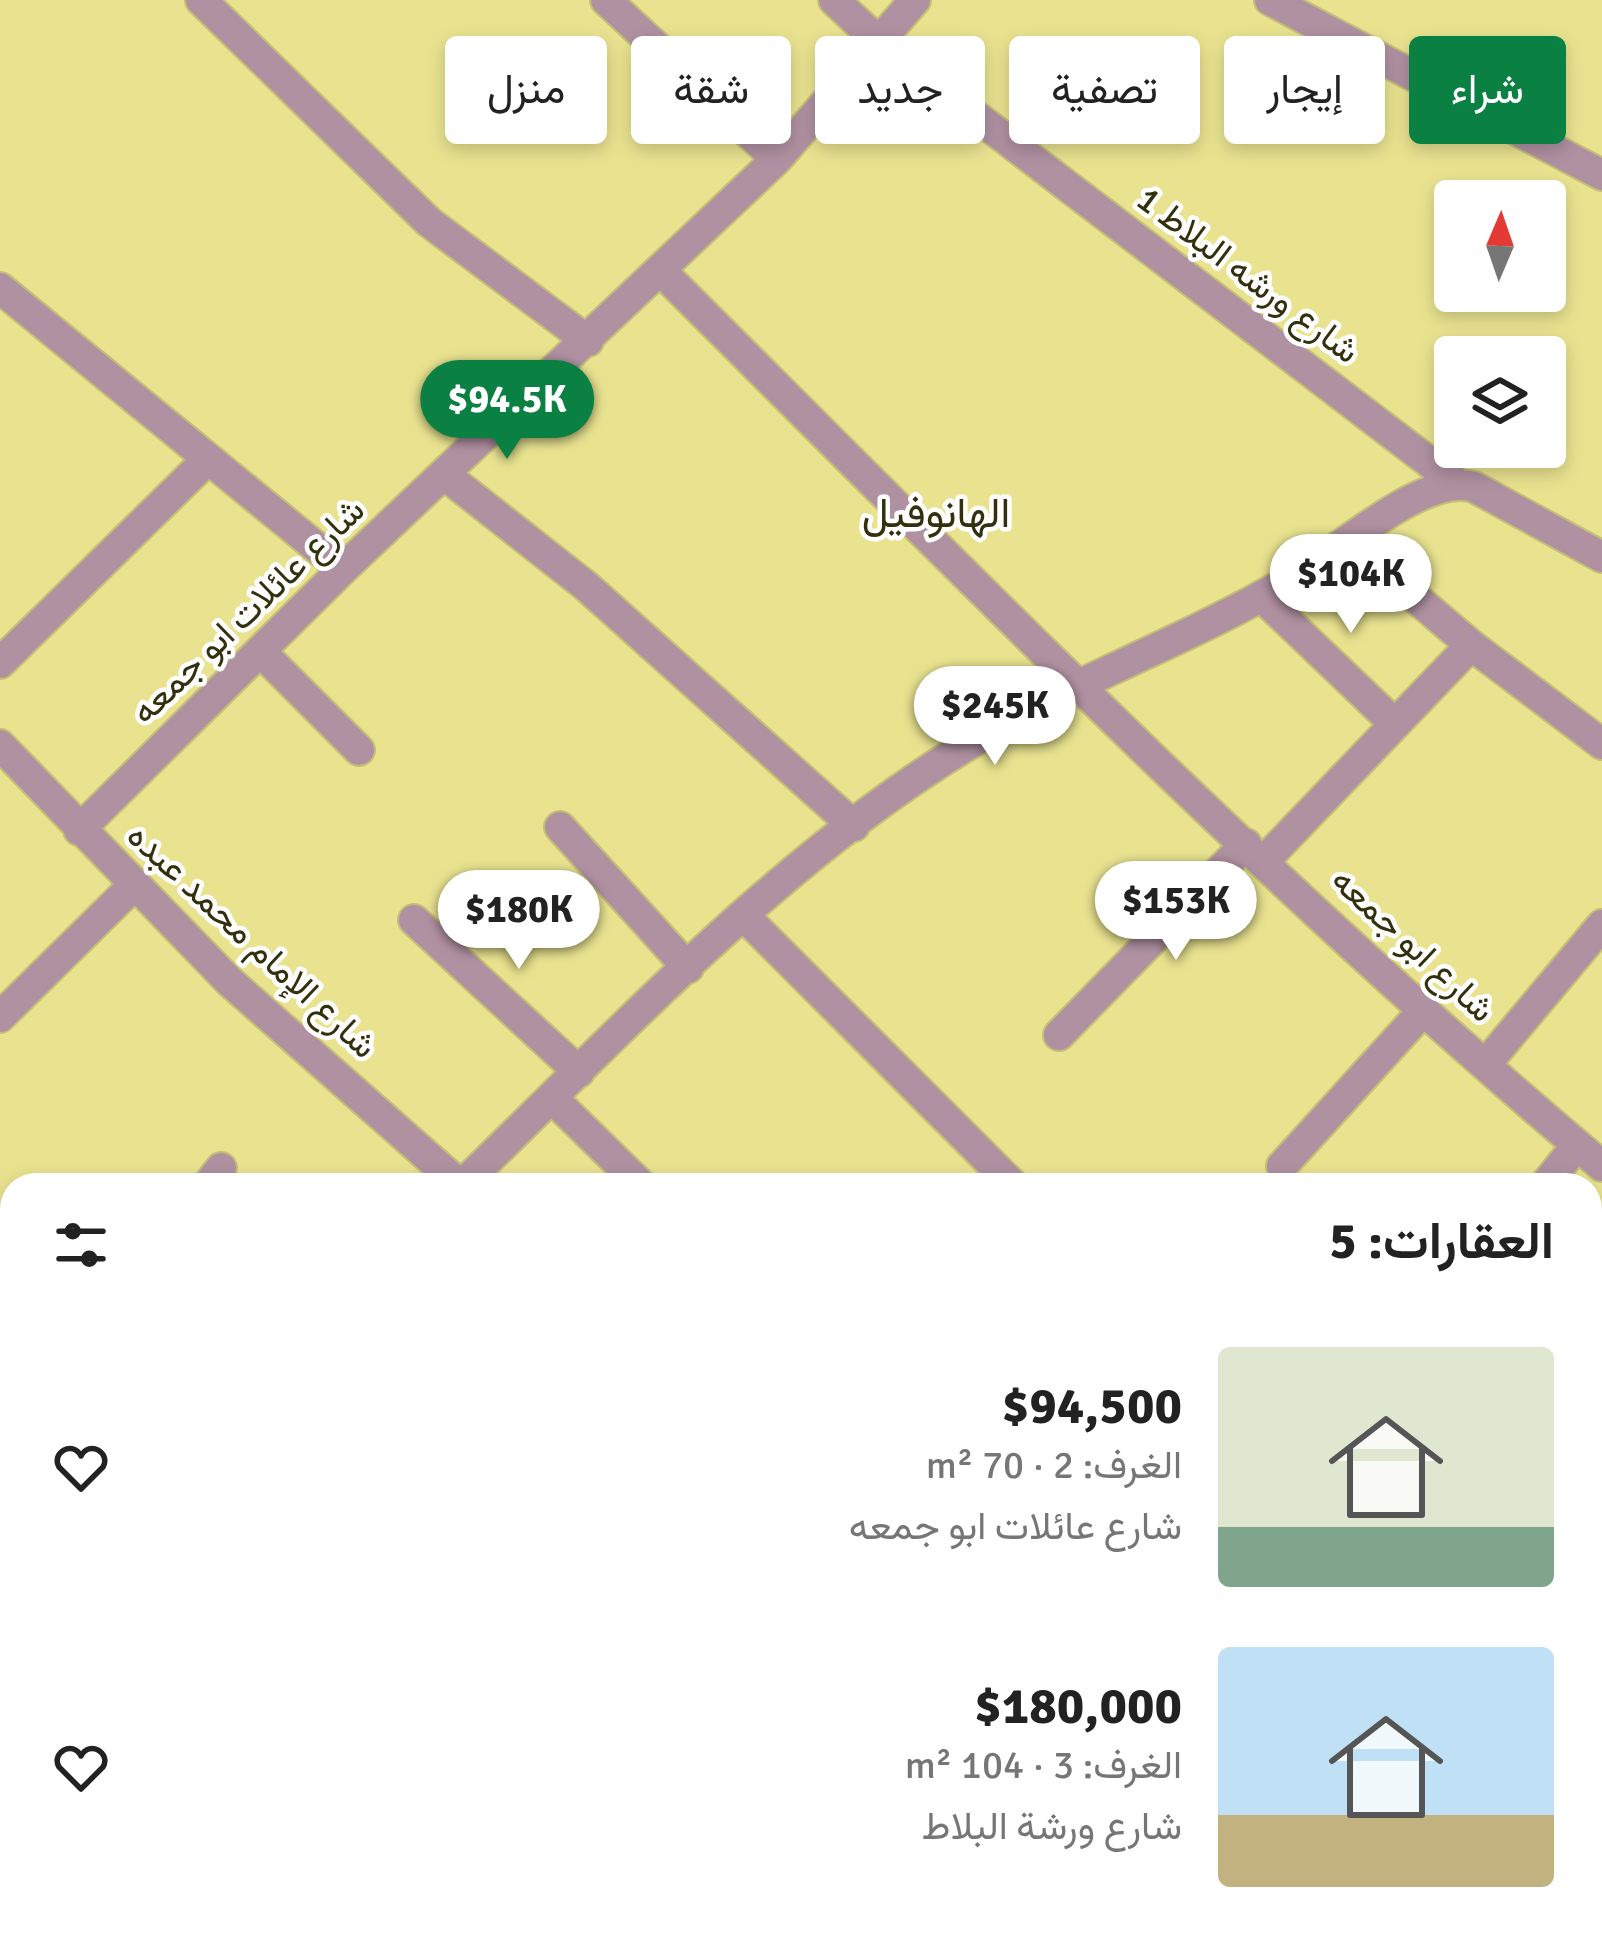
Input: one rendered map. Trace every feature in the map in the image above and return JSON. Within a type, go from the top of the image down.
[{"type":"street","points":[[201,0],[429,222],[588,341]]},
{"type":"street","points":[[605,0],[777,159]]},
{"type":"street","name":"شارع ورشه البلاط 1","points":[[834,0],[873,36]]},
{"type":"street","name":"شارع عائلات ابو جمعه","points":[[886,36],[915,0]]},
{"type":"street","points":[[1270,0],[1602,176]]},
{"type":"street","name":"شارع عائلات ابو جمعه","points":[[79,830],[343,569],[662,272],[815,116]]},
{"type":"street","name":"شارع ورشه البلاط 1","points":[[985,123],[1454,481],[1602,557]]},
{"type":"street","name":"شارع ابو جمعه","points":[[662,272],[1078,686],[1423,1011],[1602,1166]]},
{"type":"street","points":[[0,288],[343,569]]},
{"type":"street","points":[[0,664],[207,460]]},
{"type":"street","points":[[445,475],[603,601],[854,826]]},
{"type":"street","points":[[474,1173],[743,915],[854,826],[990,731],[1261,596],[1427,489],[1454,481]]},
{"type":"street","points":[[1350,542],[1471,645],[1602,744]]},
{"type":"street","points":[[1261,596],[1395,724]]},
{"type":"street","points":[[1059,1035],[1395,724],[1471,645]]},
{"type":"street","points":[[260,652],[359,750]]},
{"type":"street","name":"شارع الإمام محمد عبده","points":[[0,745],[229,981],[447,1173]]},
{"type":"street","points":[[560,827],[688,968]]},
{"type":"street","points":[[0,1017],[134,885]]},
{"type":"street","points":[[743,915],[1000,1173]]},
{"type":"street","points":[[414,920],[579,1072]]},
{"type":"street","points":[[1485,1065],[1602,925]]},
{"type":"street","points":[[1282,1166],[1423,1011]]},
{"type":"street","points":[[552,1098],[629,1173]]},
{"type":"street","points":[[1555,1173],[1577,1145]]},
{"type":"district","name":"الهانوفيل","points":[[936,513]]}]
